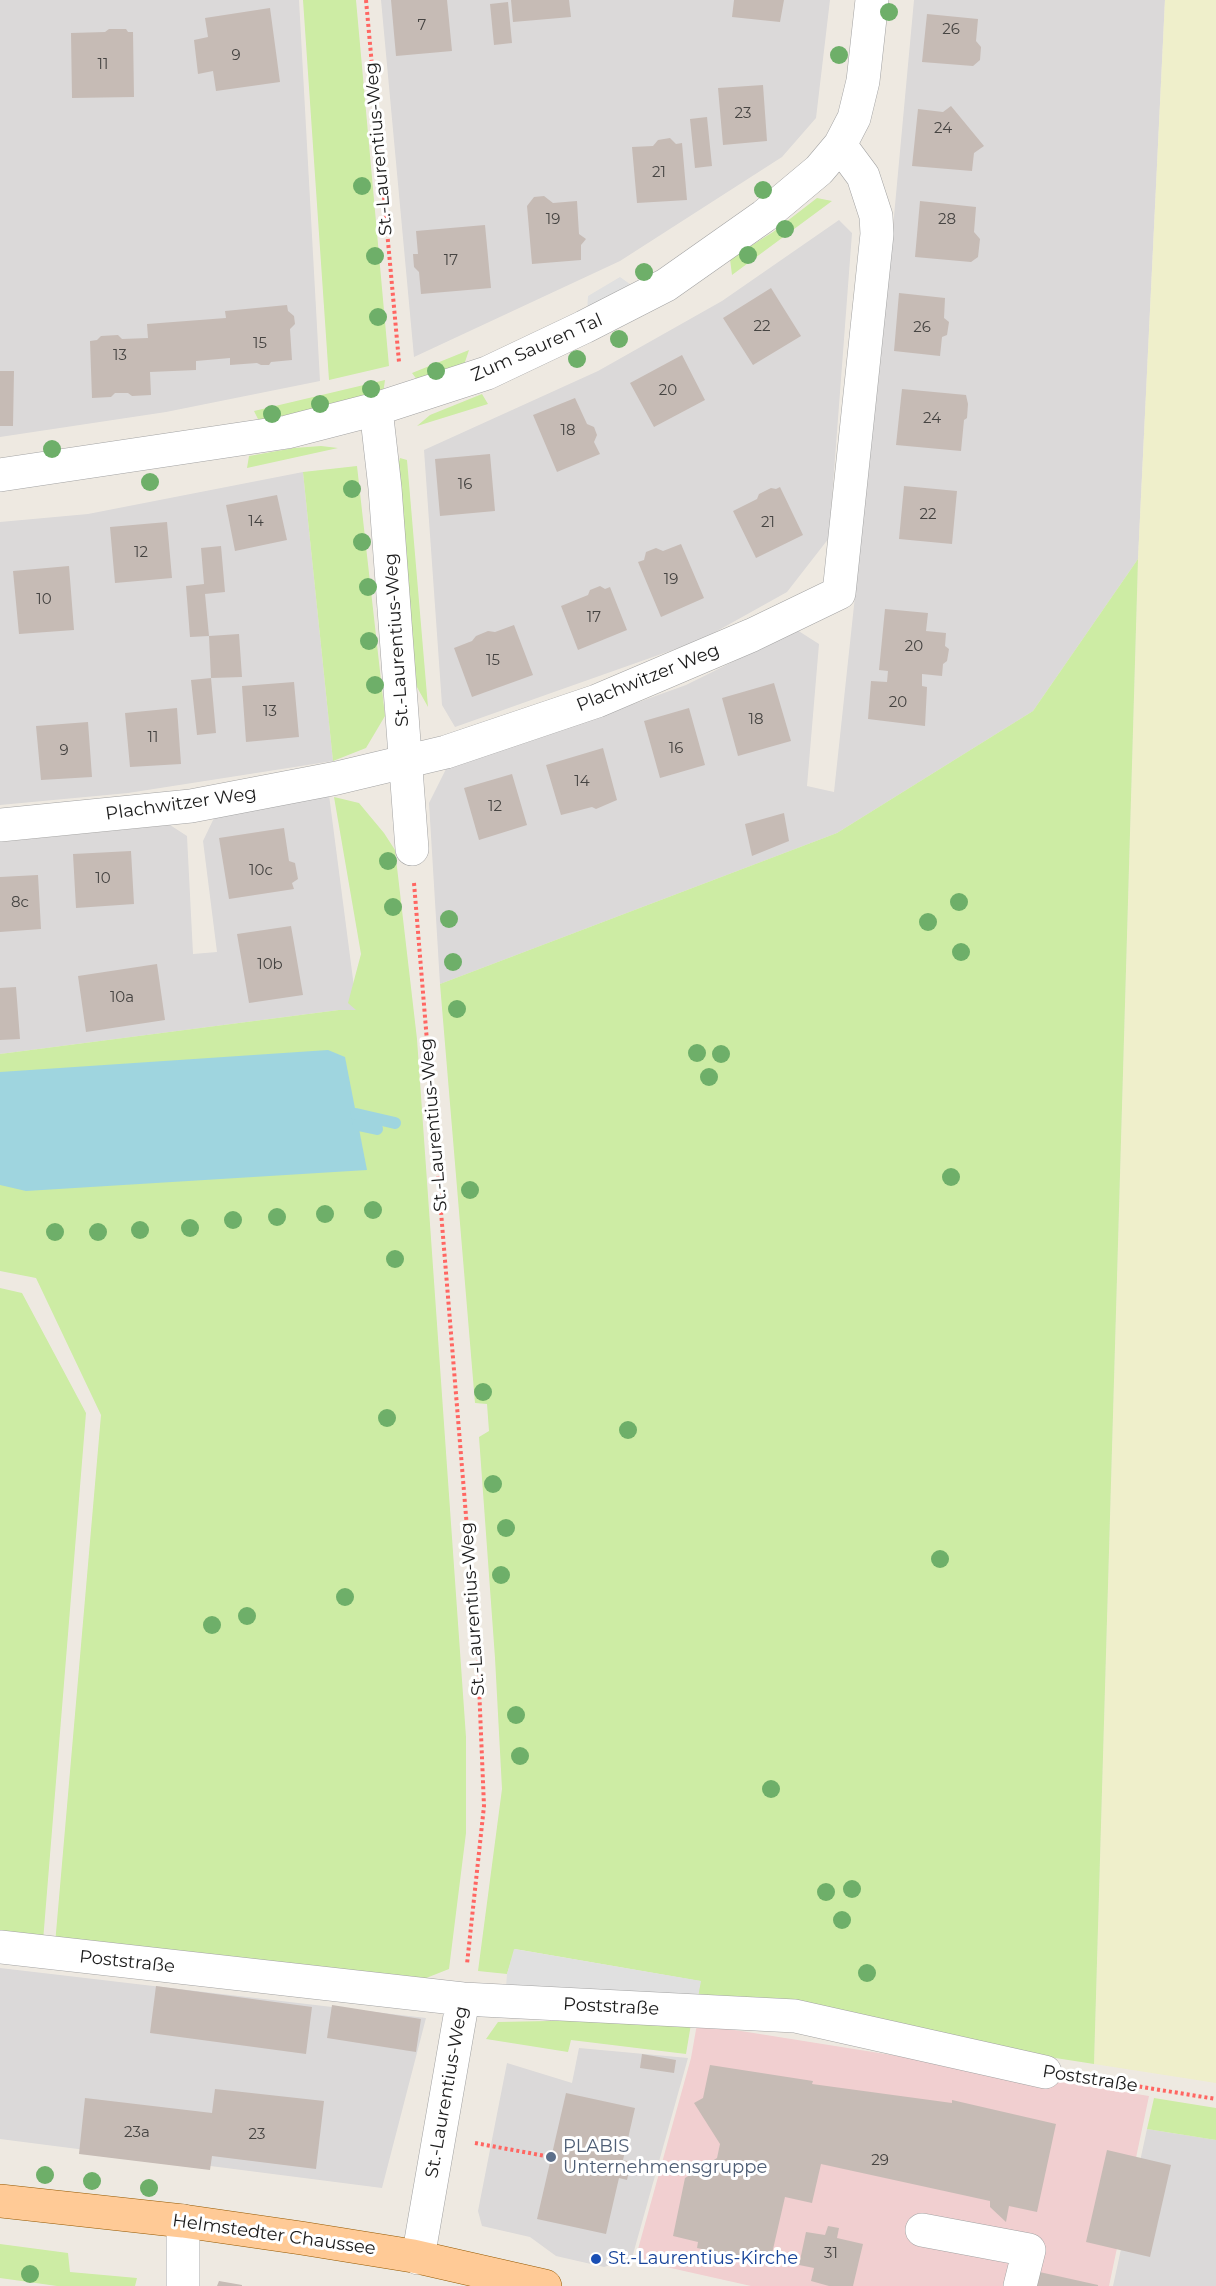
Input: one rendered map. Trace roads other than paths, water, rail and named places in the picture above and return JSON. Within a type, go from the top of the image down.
[{"type":"main road","name":"Helmstedter Chaussee","points":[[0,2201],[183,2221],[301,2238],[418,2258],[545,2286]]},
{"type":"street","name":"Zum Sauren Tal","points":[[0,475],[287,432],[376,409],[487,373],[666,285],[764,216],[819,170],[840,145],[854,118],[863,81],[872,0]]},
{"type":"street","name":"Plachwitzer Weg","points":[[0,825],[191,806],[337,778],[446,752],[597,701],[752,635],[839,593],[877,234],[876,216],[863,176],[840,145]]},
{"type":"street","name":"St.-Laurentius-Weg","points":[[376,409],[385,488],[412,849]]},
{"type":"street","name":"Poststraße","points":[[0,1947],[463,1999],[795,2016],[1045,2072]]},
{"type":"street","name":"St.-Laurentius-Weg","points":[[418,2258],[463,1999]]},
{"type":"street","points":[[183,2221],[183,2286]]},
{"type":"street","points":[[922,2230],[1029,2250],[1020,2286]]},
{"type":"water","points":[[328,1050],[345,1057],[367,1170],[26,1191],[0,1185],[0,1072]]},
{"type":"waterway","points":[[356,1114],[395,1123]]},
{"type":"waterway","points":[[358,1125],[377,1129]]},
{"type":"place","name":"PLABIS Unternehmensgruppe","points":[[551,2157]]},
{"type":"place","name":"St.-Laurentius-Kirche","points":[[596,2259]]}]
